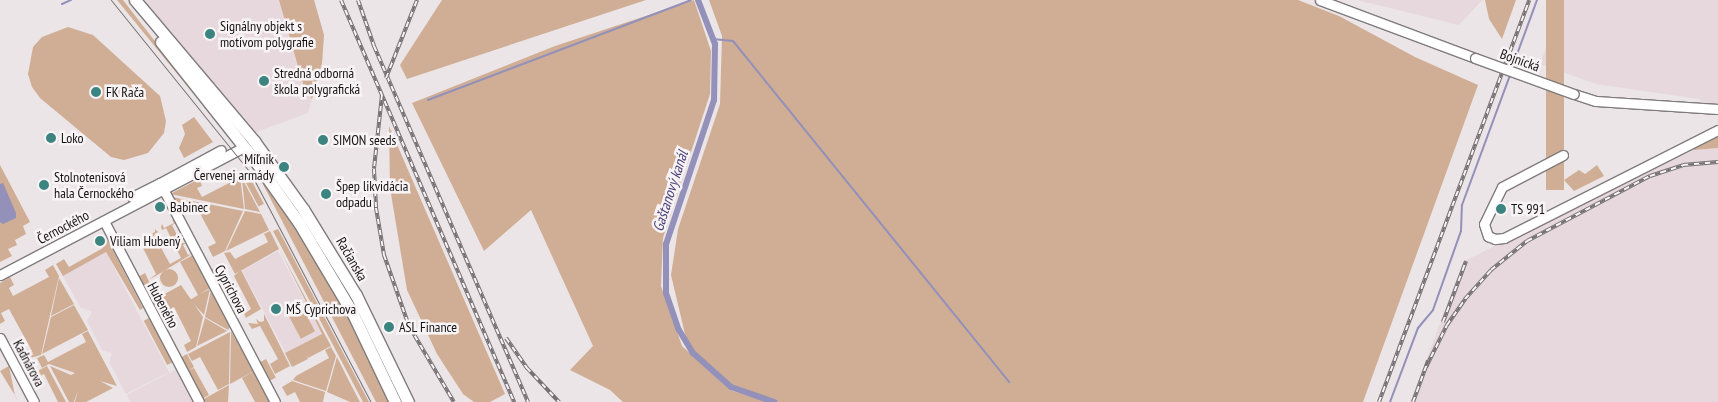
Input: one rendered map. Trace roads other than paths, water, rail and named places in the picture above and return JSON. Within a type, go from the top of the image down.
[{"type":"main road","name":"Račianska","points":[[128,0],[249,144],[322,260],[396,402]]},
{"type":"main road","name":"Račianska","points":[[135,0],[249,144],[332,255],[408,402]]},
{"type":"street","name":"Bojnická","points":[[1320,0],[1596,101],[1718,109]]},
{"type":"street","points":[[1563,155],[1502,187],[1497,193],[1484,230],[1493,239],[1504,238],[1718,130]]},
{"type":"street","name":"Černockého","points":[[0,275],[104,221],[162,186],[249,144]]},
{"type":"street","points":[[132,197],[162,186],[221,150]]},
{"type":"street","name":"Cyprichova","points":[[162,186],[275,402]]},
{"type":"street","name":"Hubeného","points":[[104,221],[199,402]]},
{"type":"street","name":"Kadnárova","points":[[0,338],[34,402]]},
{"type":"waterway","points":[[62,4],[71,0]]},
{"type":"waterway","points":[[428,100],[691,0]]},
{"type":"waterway","name":"Gaštanový kanál","points":[[698,0],[715,44],[714,100],[666,244],[666,293],[679,330],[693,353],[731,387],[774,402]]},
{"type":"waterway","points":[[1512,68],[1537,0]]},
{"type":"waterway","points":[[713,39],[733,41],[1009,382]]},
{"type":"waterway","points":[[1390,402],[1418,328],[1433,310],[1461,231],[1462,205],[1510,75]]},
{"type":"tram line","points":[[111,0],[250,172],[371,402]]},
{"type":"railway","points":[[341,0],[514,402]]},
{"type":"railway","points":[[358,0],[374,46],[528,402]]},
{"type":"railway","points":[[386,78],[417,0]]},
{"type":"railway","points":[[1379,402],[1529,0]]},
{"type":"railway","points":[[382,95],[374,169],[376,208],[384,255],[409,326],[454,402]]},
{"type":"railway","points":[[1426,367],[1447,325],[1465,299],[1491,270],[1527,241],[1650,176],[1683,165],[1718,162]]},
{"type":"railway","points":[[1443,322],[1466,261]]},
{"type":"railway","points":[[506,338],[527,368],[559,402]]},
{"type":"railway","points":[[1413,402],[1428,361]]},
{"type":"place","name":"Signálny objekt s motívom polygrafie","points":[[210,34]]},
{"type":"place","name":"Stredná odborná škola polygrafická","points":[[264,81]]},
{"type":"place","name":"FK Rača","points":[[96,92]]},
{"type":"place","name":"Loko","points":[[51,138]]},
{"type":"place","name":"SIMON seeds","points":[[323,140]]},
{"type":"place","name":"Míľnik Červenej armády","points":[[284,167]]},
{"type":"place","name":"Stolnotenisová hala Černockého","points":[[44,185]]},
{"type":"place","name":"Špep likvidácia odpadu","points":[[326,194]]},
{"type":"place","name":"Babinec","points":[[160,207]]},
{"type":"place","name":"TS 991","points":[[1501,209]]},
{"type":"place","name":"Viliam Hubený","points":[[100,241]]},
{"type":"place","name":"MŠ Cyprichova","points":[[276,309]]},
{"type":"place","name":"ASL Finance","points":[[389,327]]}]
